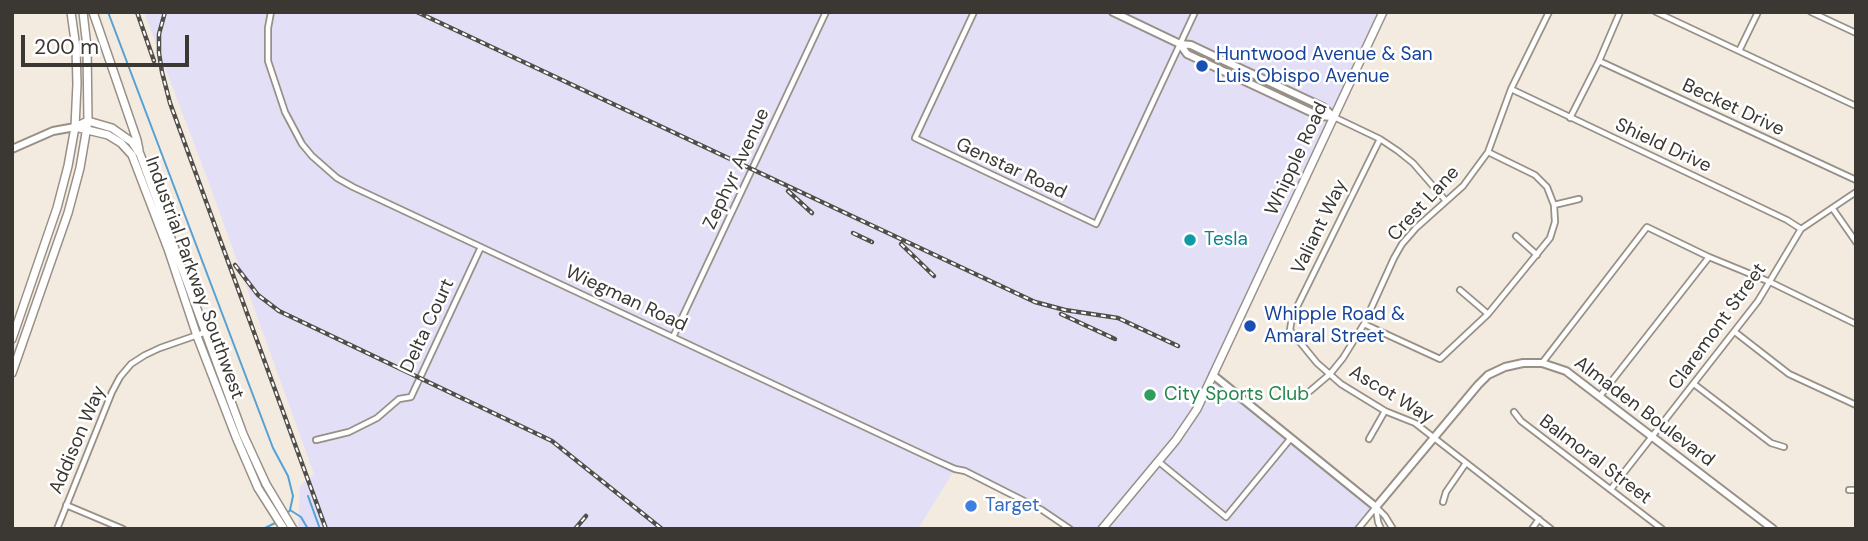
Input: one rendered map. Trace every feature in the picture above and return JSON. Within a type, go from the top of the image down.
[{"type":"main road","points":[[12,339],[57,208],[68,166],[75,127],[77,83],[71,12]]},
{"type":"main road","points":[[12,373],[68,213],[80,169],[88,121],[87,47],[83,12]]},
{"type":"main road","points":[[93,12],[140,154]]},
{"type":"main road","name":"Whipple Road","points":[[1102,529],[1197,409],[1383,12]]},
{"type":"main road","points":[[75,127],[88,121]]},
{"type":"main road","name":"Industrial Parkway Southwest","points":[[88,121],[112,128],[132,142],[140,154],[262,486],[293,529]]},
{"type":"main road","name":"Industrial Parkway Southwest","points":[[75,127],[108,135],[121,143],[132,155],[236,437],[284,529]]},
{"type":"street","name":"Wiegman Road","points":[[271,12],[267,45],[273,79],[293,128],[312,156],[337,178],[945,465],[965,471],[1042,510],[1070,529]]},
{"type":"street","name":"Zephyr Avenue","points":[[673,337],[826,12]]},
{"type":"street","name":"Genstar Road","points":[[974,12],[915,138],[1096,224],[1180,44]]},
{"type":"street","points":[[1113,12],[1324,107],[1334,117],[1380,139],[1413,163],[1446,201]]},
{"type":"street","points":[[1180,44],[1195,12]]},
{"type":"street","name":"Crest Lane","points":[[1310,391],[1330,374],[1343,358],[1364,324],[1402,244],[1463,186],[1489,152],[1511,89],[1549,12]]},
{"type":"street","points":[[1570,118],[1620,12]]},
{"type":"street","points":[[1656,12],[1856,106]]},
{"type":"street","points":[[1739,51],[1758,12]]},
{"type":"street","points":[[1811,12],[1856,33]]},
{"type":"street","name":"Becket Drive","points":[[1599,61],[1856,180]]},
{"type":"street","name":"Shield Drive","points":[[1511,89],[1801,229]]},
{"type":"street","points":[[12,149],[52,131],[75,127]]},
{"type":"street","name":"Valiant Way","points":[[1290,330],[1292,317],[1380,139]]},
{"type":"street","points":[[1364,324],[1440,359],[1488,314],[1550,238],[1555,222],[1554,205],[1547,187],[1535,175],[1489,152]]},
{"type":"street","name":"Claremont Street","points":[[1611,489],[1734,332],[1770,282],[1801,229],[1856,192]]},
{"type":"street","points":[[1554,205],[1578,199]]},
{"type":"street","points":[[1833,209],[1856,242]]},
{"type":"street","points":[[1542,363],[1647,227],[1856,324]]},
{"type":"street","points":[[1516,236],[1537,255]]},
{"type":"street","name":"Delta Court","points":[[316,440],[349,432],[377,418],[398,399],[411,397],[481,247]]},
{"type":"street","points":[[1600,397],[1709,257]]},
{"type":"street","points":[[1460,290],[1488,314]]},
{"type":"street","name":"Ascot Way","points":[[1290,330],[1317,363],[1341,384],[1385,411],[1415,423],[1551,529]]},
{"type":"street","name":"Addison Way","points":[[57,529],[120,377],[145,355],[206,332]]},
{"type":"street","points":[[1734,332],[1789,374],[1856,405]]},
{"type":"street","name":"Almaden Boulevard","points":[[1376,507],[1488,375],[1523,363],[1542,363],[1566,371],[1773,529]]},
{"type":"street","points":[[1213,375],[1376,507],[1392,529]]},
{"type":"street","points":[[1695,384],[1771,443],[1784,447]]},
{"type":"street","points":[[1369,439],[1385,411]]},
{"type":"street","name":"Balmoral Street","points":[[1514,411],[1521,421],[1662,529]]},
{"type":"street","points":[[1158,461],[1226,517],[1291,438]]},
{"type":"street","points":[[1443,502],[1446,492],[1466,463]]},
{"type":"street","points":[[1849,490],[1856,490]]},
{"type":"street","points":[[66,505],[123,529]]},
{"type":"street","points":[[1359,529],[1376,507]]},
{"type":"street","points":[[1376,507],[1381,529]]},
{"type":"street","points":[[1532,529],[1539,519]]},
{"type":"shaded area","points":[[144,12],[1383,12],[1213,375],[1376,507],[1359,529],[1070,529],[1054,517],[965,471],[955,469],[918,529],[298,529],[300,486],[314,474]]},
{"type":"waterway","points":[[108,12],[273,448],[288,476],[293,496],[287,514]]},
{"type":"waterway","points":[[308,496],[320,529]]},
{"type":"waterway","points":[[290,510],[301,517],[308,529]]},
{"type":"waterway","points":[[263,529],[277,522]]},
{"type":"railway","points":[[137,12],[154,61]]},
{"type":"railway","points":[[165,12],[159,34],[159,53],[170,103],[326,529]]},
{"type":"railway","points":[[417,12],[1035,302],[1065,310],[1118,318],[1178,346]]},
{"type":"railway","points":[[788,191],[812,213]]},
{"type":"railway","points":[[853,233],[872,242]]},
{"type":"railway","points":[[901,244],[934,276]]},
{"type":"railway","points":[[235,265],[258,295],[279,311],[552,441],[662,529]]},
{"type":"railway","points":[[1061,314],[1115,339]]},
{"type":"railway","points":[[575,529],[586,516]]},
{"type":"place","name":"Huntwood Avenue & San Luis Obispo Avenue","points":[[1202,66]]},
{"type":"place","name":"Tesla","points":[[1190,240]]},
{"type":"place","name":"Whipple Road & Amaral Street","points":[[1250,326]]},
{"type":"place","name":"City Sports Club","points":[[1150,395]]},
{"type":"place","name":"Target","points":[[971,506]]}]
